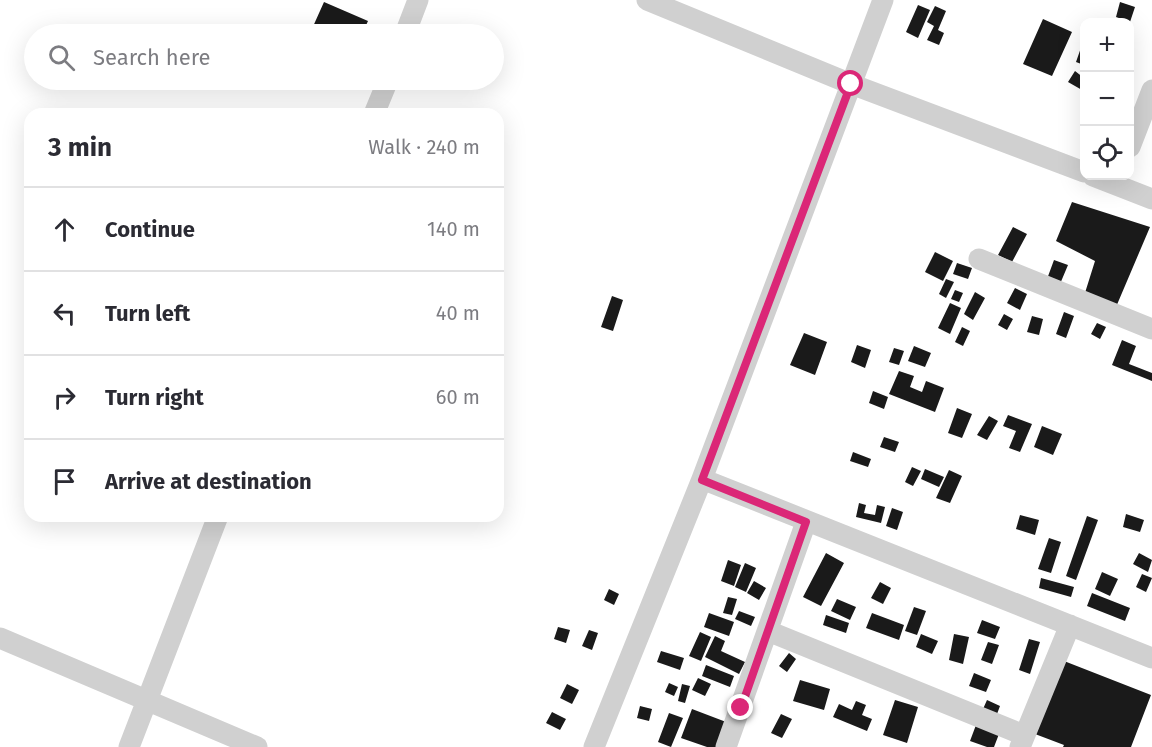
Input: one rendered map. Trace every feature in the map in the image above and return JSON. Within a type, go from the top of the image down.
[{"type":"street","points":[[409,24],[418,0]]},
{"type":"street","points":[[647,0],[851,84],[1080,170]]},
{"type":"street","points":[[594,747],[702,480],[883,0]]},
{"type":"street","points":[[376,108],[384,90]]},
{"type":"street","points":[[1134,137],[1152,90]]},
{"type":"street","points":[[1117,180],[1152,200]]},
{"type":"street","points":[[979,259],[1152,329]]},
{"type":"street","points":[[702,480],[1152,658]]},
{"type":"street","points":[[129,747],[216,522]]},
{"type":"street","points":[[726,747],[806,522]]},
{"type":"street","points":[[768,631],[1022,741],[1070,626]]},
{"type":"street","points":[[0,639],[257,747]]},
{"type":"building","points":[[324,2],[368,21],[367,24],[314,24]]},
{"type":"building","points":[[1120,2],[1135,7],[1131,18],[1116,17]]},
{"type":"building","points":[[918,5],[930,10],[918,38],[906,32]]},
{"type":"building","points":[[935,6],[946,11],[938,30],[944,33],[939,45],[927,40],[934,26],[927,22]]},
{"type":"building","points":[[1043,19],[1072,32],[1052,76],[1023,64]]},
{"type":"building","points":[[1080,50],[1080,64],[1076,62]]},
{"type":"building","points":[[1075,71],[1080,75],[1080,89],[1068,82]]},
{"type":"building","points":[[1072,202],[1150,227],[1116,307],[1084,296],[1095,261],[1056,241]]},
{"type":"building","points":[[1013,227],[1027,234],[1012,262],[998,255]]},
{"type":"building","points":[[935,252],[953,261],[943,281],[925,272]]},
{"type":"building","points":[[1054,260],[1068,265],[1060,284],[1047,279]]},
{"type":"building","points":[[957,263],[972,268],[968,279],[953,274]]},
{"type":"building","points":[[946,279],[954,282],[946,298],[939,294]]},
{"type":"building","points":[[1015,288],[1027,294],[1020,310],[1007,303]]},
{"type":"building","points":[[955,290],[963,293],[959,302],[951,299]]},
{"type":"building","points":[[975,292],[985,298],[973,320],[964,314]]},
{"type":"building","points":[[612,296],[623,300],[613,331],[601,327]]},
{"type":"building","points":[[950,303],[961,308],[950,334],[938,328]]},
{"type":"building","points":[[1064,312],[1074,316],[1066,338],[1056,334]]},
{"type":"building","points":[[1004,314],[1013,319],[1007,330],[998,325]]},
{"type":"building","points":[[1032,316],[1043,319],[1039,335],[1027,332]]},
{"type":"building","points":[[1097,323],[1106,327],[1100,339],[1091,334]]},
{"type":"building","points":[[962,327],[970,331],[963,346],[955,342]]},
{"type":"building","points":[[804,333],[827,342],[815,375],[790,365]]},
{"type":"building","points":[[1122,340],[1136,346],[1129,364],[1152,373],[1152,381],[1112,365]]},
{"type":"building","points":[[857,345],[871,350],[865,368],[851,362]]},
{"type":"building","points":[[914,346],[931,353],[925,367],[908,361]]},
{"type":"building","points":[[894,348],[904,351],[899,365],[889,362]]},
{"type":"building","points":[[899,371],[914,376],[910,387],[922,392],[926,381],[944,388],[935,412],[889,394]]},
{"type":"building","points":[[873,391],[888,397],[884,409],[869,403]]},
{"type":"building","points":[[957,408],[972,414],[962,438],[948,433]]},
{"type":"building","points":[[1008,415],[1032,424],[1020,452],[1009,448],[1016,431],[1003,426]]},
{"type":"building","points":[[989,416],[998,421],[987,440],[977,435]]},
{"type":"building","points":[[1042,426],[1062,434],[1053,455],[1034,447]]},
{"type":"building","points":[[884,437],[899,442],[895,452],[880,447]]},
{"type":"building","points":[[853,452],[871,459],[868,467],[850,461]]},
{"type":"building","points":[[912,467],[921,471],[913,486],[905,482]]},
{"type":"building","points":[[925,469],[944,477],[939,487],[921,479]]},
{"type":"building","points":[[949,470],[962,476],[950,503],[936,498]]},
{"type":"building","points":[[859,503],[866,505],[864,513],[875,515],[877,505],[885,507],[881,523],[856,517]]},
{"type":"building","points":[[892,508],[903,512],[897,530],[886,526]]},
{"type":"building","points":[[1126,514],[1144,520],[1140,532],[1123,527]]},
{"type":"building","points":[[1020,515],[1039,520],[1035,535],[1016,529]]},
{"type":"building","points":[[1087,516],[1098,520],[1076,580],[1066,576]]},
{"type":"building","points":[[1049,538],[1061,542],[1051,573],[1038,569]]},
{"type":"building","points":[[826,553],[844,563],[821,606],[803,597]]},
{"type":"building","points":[[1139,553],[1152,560],[1148,572],[1133,564]]},
{"type":"building","points":[[728,560],[741,565],[734,586],[721,581]]},
{"type":"building","points":[[745,563],[756,568],[746,592],[735,587]]},
{"type":"building","points":[[1102,572],[1118,579],[1110,596],[1095,589]]},
{"type":"building","points":[[1142,574],[1152,578],[1146,592],[1136,587]]},
{"type":"building","points":[[1041,578],[1074,587],[1071,597],[1039,588]]},
{"type":"building","points":[[754,581],[766,588],[759,600],[747,593]]},
{"type":"building","points":[[880,582],[891,588],[883,604],[871,598]]},
{"type":"building","points":[[609,589],[619,594],[614,605],[604,600]]},
{"type":"building","points":[[1092,593],[1130,608],[1125,621],[1087,606]]},
{"type":"building","points":[[728,597],[737,599],[732,615],[723,613]]},
{"type":"building","points":[[837,599],[856,607],[850,620],[831,611]]},
{"type":"building","points":[[914,607],[926,611],[917,635],[905,631]]},
{"type":"building","points":[[739,611],[755,617],[751,626],[735,619]]},
{"type":"building","points":[[709,613],[734,622],[729,636],[704,627]]},
{"type":"building","points":[[872,613],[904,625],[899,640],[866,628]]},
{"type":"building","points":[[826,615],[849,623],[846,633],[823,625]]},
{"type":"building","points":[[982,620],[1000,627],[995,639],[977,633]]},
{"type":"building","points":[[558,627],[570,630],[566,643],[554,639]]},
{"type":"building","points":[[589,630],[598,633],[592,650],[582,646]]},
{"type":"building","points":[[700,632],[711,637],[701,661],[689,656]]},
{"type":"building","points":[[921,634],[938,641],[932,654],[916,647]]},
{"type":"building","points":[[954,634],[969,637],[963,664],[949,660]]},
{"type":"building","points":[[715,636],[725,641],[721,651],[745,662],[739,674],[705,657]]},
{"type":"building","points":[[1029,639],[1040,642],[1030,674],[1019,670]]},
{"type":"building","points":[[988,642],[999,645],[992,664],[981,660]]},
{"type":"building","points":[[661,651],[684,658],[680,670],[657,662]]},
{"type":"building","points":[[789,653],[796,659],[787,672],[779,666]]},
{"type":"building","points":[[1064,661],[1151,695],[1131,747],[1063,747],[1064,745],[1035,734]]},
{"type":"building","points":[[706,665],[734,676],[730,687],[702,676]]},
{"type":"building","points":[[974,673],[991,680],[986,692],[969,686]]},
{"type":"building","points":[[698,678],[711,684],[705,696],[692,690]]},
{"type":"building","points":[[800,680],[830,689],[824,710],[793,701]]},
{"type":"building","points":[[669,683],[678,687],[674,696],[665,692]]},
{"type":"building","points":[[567,684],[579,690],[572,704],[560,698]]},
{"type":"building","points":[[682,684],[690,686],[685,703],[678,701]]},
{"type":"building","points":[[895,700],[918,707],[907,743],[883,735]]},
{"type":"building","points":[[987,700],[1000,706],[997,714],[983,709]]},
{"type":"building","points":[[856,701],[866,705],[862,715],[872,719],[867,731],[833,717],[839,704],[852,710]]},
{"type":"building","points":[[640,706],[652,709],[649,721],[637,718]]},
{"type":"building","points":[[692,709],[734,725],[726,747],[707,747],[681,738]]},
{"type":"building","points":[[552,712],[566,719],[560,730],[546,723]]},
{"type":"building","points":[[669,713],[683,718],[671,747],[658,742]]},
{"type":"building","points":[[781,714],[792,719],[782,738],[771,733]]},
{"type":"building","points":[[976,725],[999,734],[994,747],[970,741]]},
{"type":"route","points":[[741,708],[806,522],[702,480],[851,84]]}]
